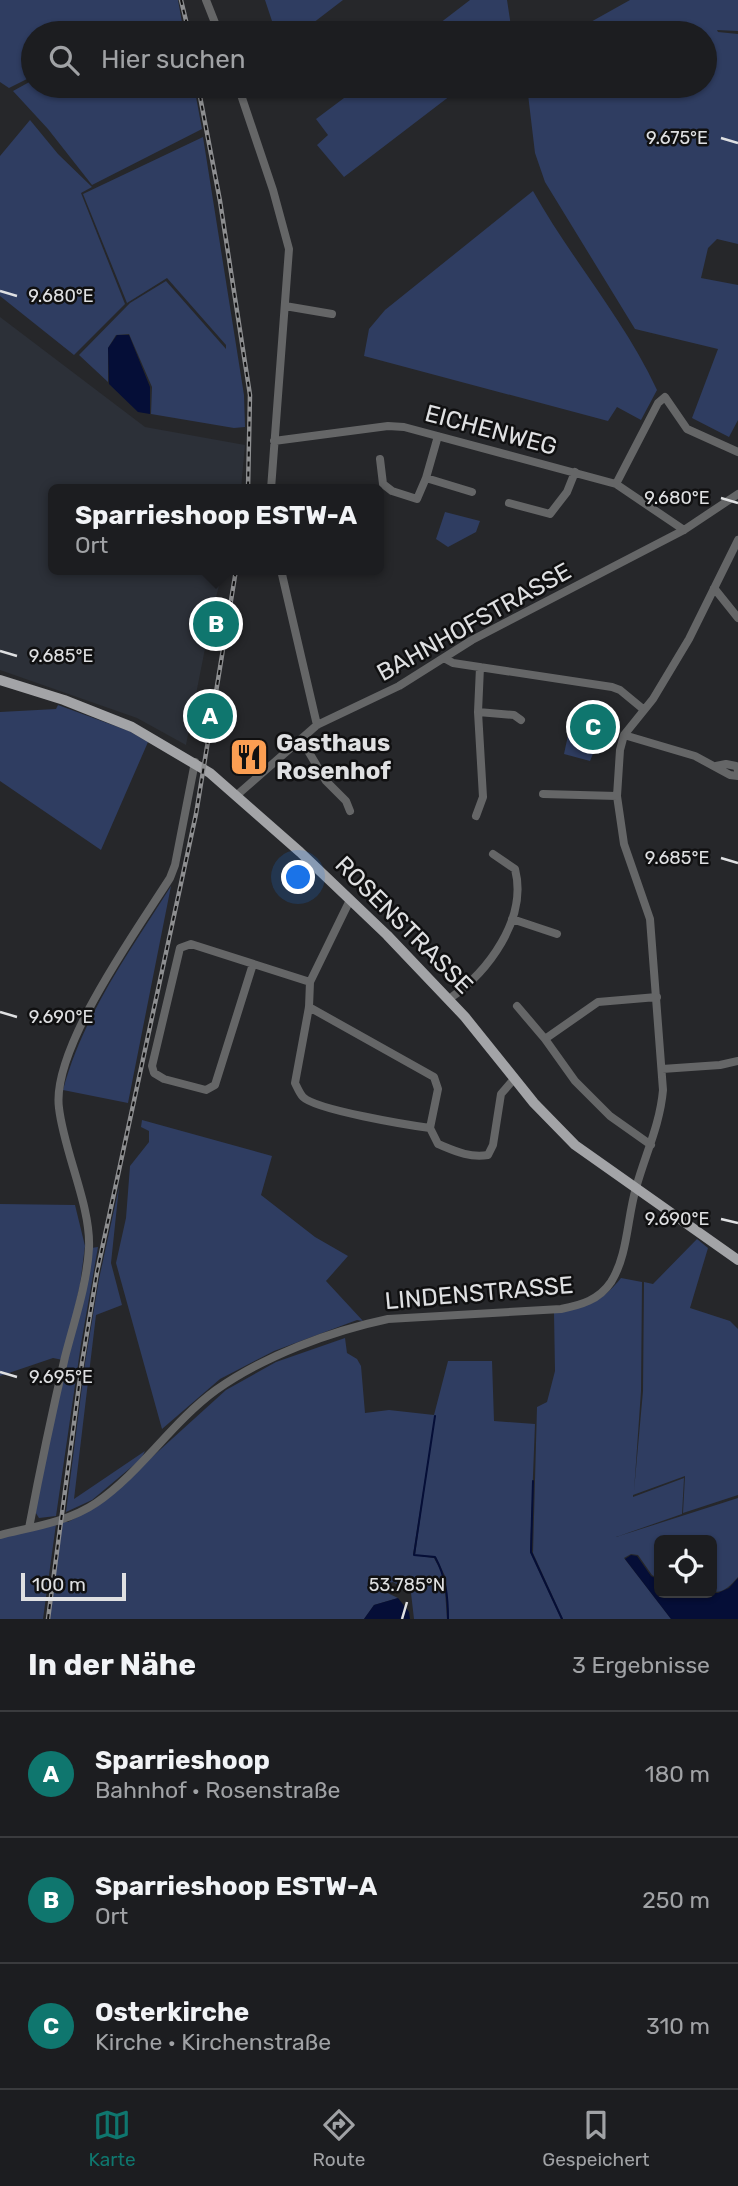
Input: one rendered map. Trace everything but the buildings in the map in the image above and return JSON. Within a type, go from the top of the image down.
[{"type":"main road","name":"ROSENSTRASSE","points":[[0,680],[64,700],[132,727],[195,762],[237,795],[350,900],[449,999],[534,1103],[575,1145],[738,1260]]},
{"type":"street","points":[[206,0],[214,21]]},
{"type":"street","points":[[242,98],[273,190],[289,249],[271,484]]},
{"type":"street","points":[[285,306],[332,314]]},
{"type":"street","points":[[616,484],[658,402],[665,397],[687,429],[738,452]]},
{"type":"street","name":"EICHENWEG","points":[[274,441],[388,426],[404,428],[616,484],[684,530]]},
{"type":"street","points":[[384,485],[392,491],[417,499],[438,436]]},
{"type":"street","points":[[380,459],[383,484]]},
{"type":"street","points":[[509,503],[550,514],[567,492],[575,472]]},
{"type":"street","points":[[426,478],[472,492]]},
{"type":"street","name":"BAHNHOFSTRASSE","points":[[237,795],[317,726],[399,686],[472,640],[684,530],[738,494]]},
{"type":"street","points":[[738,540],[689,639],[653,699],[624,735],[695,756],[730,775],[738,776]]},
{"type":"street","points":[[282,575],[317,726]]},
{"type":"street","points":[[714,587],[738,618]]},
{"type":"street","points":[[444,658],[453,663],[612,687],[620,690],[643,709]]},
{"type":"street","points":[[476,816],[483,797],[478,712],[480,667]]},
{"type":"street","points":[[478,712],[514,715],[521,720]]},
{"type":"street","name":"LINDENSTRASSE","points":[[0,1535],[61,1519],[94,1504],[126,1479],[175,1425],[232,1380],[286,1353],[367,1324],[404,1317],[561,1309],[581,1305],[597,1296],[610,1283],[619,1265],[636,1188],[661,1110],[663,1090],[650,919],[624,844],[617,796],[620,750],[624,735]]},
{"type":"street","points":[[301,739],[326,780],[346,801],[350,811]]},
{"type":"street","points":[[29,1528],[46,1437],[83,1285],[89,1248],[87,1224],[58,1095],[65,1064],[80,1026],[170,878],[175,865],[195,762]]},
{"type":"street","points":[[716,766],[726,764],[736,766],[738,770]]},
{"type":"street","points":[[543,794],[617,796]]},
{"type":"street","points":[[449,999],[461,991],[491,960],[512,919],[519,884],[515,869],[493,853]]},
{"type":"street","points":[[350,900],[310,982],[309,1007],[295,1083],[304,1099],[322,1106],[389,1122],[430,1128]]},
{"type":"street","points":[[512,919],[557,934]]},
{"type":"street","points":[[253,964],[215,1085],[206,1090],[164,1079],[154,1073],[152,1066],[180,948],[191,944],[310,982]]},
{"type":"street","points":[[545,1039],[598,1002],[657,997]]},
{"type":"street","points":[[517,1006],[583,1089],[610,1116],[651,1145]]},
{"type":"street","points":[[309,1007],[434,1077],[439,1089],[430,1128],[438,1144],[462,1154],[488,1155],[493,1145],[500,1094],[514,1079]]},
{"type":"street","points":[[662,1069],[738,1061]]},
{"type":"shaded area","points":[[0,0],[178,0],[182,21],[21,21],[21,82],[9,88],[0,82]]},
{"type":"shaded area","points":[[265,0],[343,0],[316,21],[272,21]]},
{"type":"shaded area","points":[[470,0],[507,0],[510,21],[443,21]]},
{"type":"shaded area","points":[[630,0],[738,0],[738,31],[717,30],[717,21],[592,21]]},
{"type":"shaded area","points":[[717,30],[738,34],[738,244],[717,239],[708,248],[701,278],[738,285],[738,420],[729,437],[692,418],[718,349],[635,329],[545,182],[535,153],[528,98],[717,98]]},
{"type":"shaded area","points":[[21,87],[21,98],[196,98],[202,129],[92,185],[48,129],[13,91]]},
{"type":"shaded area","points":[[344,98],[447,98],[344,177],[317,145],[328,135],[316,119]]},
{"type":"shaded area","points":[[30,120],[58,154],[92,187],[81,193],[125,304],[74,355],[0,296],[0,156]]},
{"type":"shaded area","points":[[203,137],[244,395],[245,427],[234,428],[151,414],[152,387],[129,334],[116,335],[108,348],[108,382],[79,355],[130,303],[166,281],[226,349],[226,345],[167,278],[127,303],[83,194]]},
{"type":"shaded area","points":[[533,191],[629,339],[657,390],[641,420],[617,407],[608,421],[364,356],[369,329],[385,310]]},
{"type":"shaded area","points":[[0,317],[145,427],[245,445],[241,484],[48,484],[48,575],[222,575],[186,745],[137,718],[0,670]]},
{"type":"shaded area","points":[[117,335],[129,335],[150,387],[150,414],[138,412],[109,384],[108,348]]},
{"type":"shaded area","points":[[445,512],[480,521],[476,532],[448,547],[436,539]]},
{"type":"shaded area","points":[[586,701],[592,703],[580,732],[599,739],[590,761],[564,754],[570,726],[577,723]]},
{"type":"shaded area","points":[[58,705],[129,731],[148,742],[101,850],[0,781],[0,712],[56,709]]},
{"type":"shaded area","points":[[171,886],[128,1103],[63,1090],[95,1010]]},
{"type":"shaded area","points":[[142,1120],[272,1156],[261,1195],[315,1237],[348,1256],[326,1281],[363,1321],[357,1320],[274,1351],[220,1379],[162,1429],[116,1263],[126,1218],[130,1166],[149,1142],[149,1131],[141,1127]]},
{"type":"shaded area","points":[[119,1187],[111,1263],[122,1305],[96,1315],[74,1499],[145,1451],[141,1459],[92,1500],[66,1512],[85,1363],[99,1279]]},
{"type":"shaded area","points":[[0,1204],[75,1205],[85,1246],[80,1285],[63,1360],[53,1358],[0,1376]]},
{"type":"shaded area","points":[[697,1239],[708,1248],[690,1308],[730,1321],[738,1329],[738,1495],[683,1513],[685,1476],[633,1495],[684,1478],[682,1514],[616,1537],[738,1498],[738,1577],[729,1586],[717,1592],[717,1535],[654,1535],[654,1576],[638,1555],[631,1554],[624,1558],[671,1619],[563,1619],[533,1553],[537,1407],[547,1402],[555,1371],[554,1313],[592,1303],[621,1278],[642,1282],[641,1391],[634,1491],[643,1391],[644,1282],[653,1284]]},
{"type":"shaded area","points":[[98,1247],[56,1516],[39,1518],[34,1510],[91,1248]]},
{"type":"shaded area","points":[[345,1338],[347,1353],[357,1359],[361,1366],[365,1413],[389,1410],[434,1415],[448,1361],[492,1361],[494,1421],[535,1424],[530,1552],[561,1619],[449,1619],[445,1576],[436,1557],[415,1555],[435,1415],[413,1555],[434,1558],[444,1577],[447,1619],[414,1619],[411,1593],[393,1582],[375,1587],[398,1598],[374,1605],[364,1619],[50,1619],[62,1522],[68,1522],[98,1506],[226,1390],[276,1362]]},
{"type":"shaded area","points":[[56,1524],[43,1619],[0,1619],[0,1538]]},
{"type":"shaded area","points":[[631,1555],[637,1556],[654,1578],[654,1597],[625,1559]]},
{"type":"shaded area","points":[[738,1578],[738,1619],[671,1619],[655,1598],[717,1598],[717,1593],[729,1588]]},
{"type":"shaded area","points":[[398,1598],[409,1612],[410,1619],[364,1619],[374,1605]]},
{"type":"waterway","points":[[435,1416],[414,1555],[435,1557],[446,1587],[448,1619]]},
{"type":"waterway","points":[[533,1481],[531,1552],[562,1619]]},
{"type":"railway","points":[[181,0],[186,21]]},
{"type":"railway","points":[[200,98],[220,201],[250,395],[248,484]]},
{"type":"railway","points":[[48,1619],[82,1363],[97,1272],[196,814],[235,575]]},
{"type":"place","name":"Sparrieshoop ESTW-A","points":[[216,624]]},
{"type":"place","name":"Sparrieshoop","points":[[210,716]]},
{"type":"place","name":"Osterkirche","points":[[593,727]]},
{"type":"place","name":"Gasthaus Rosenhof","points":[[249,757]]}]
